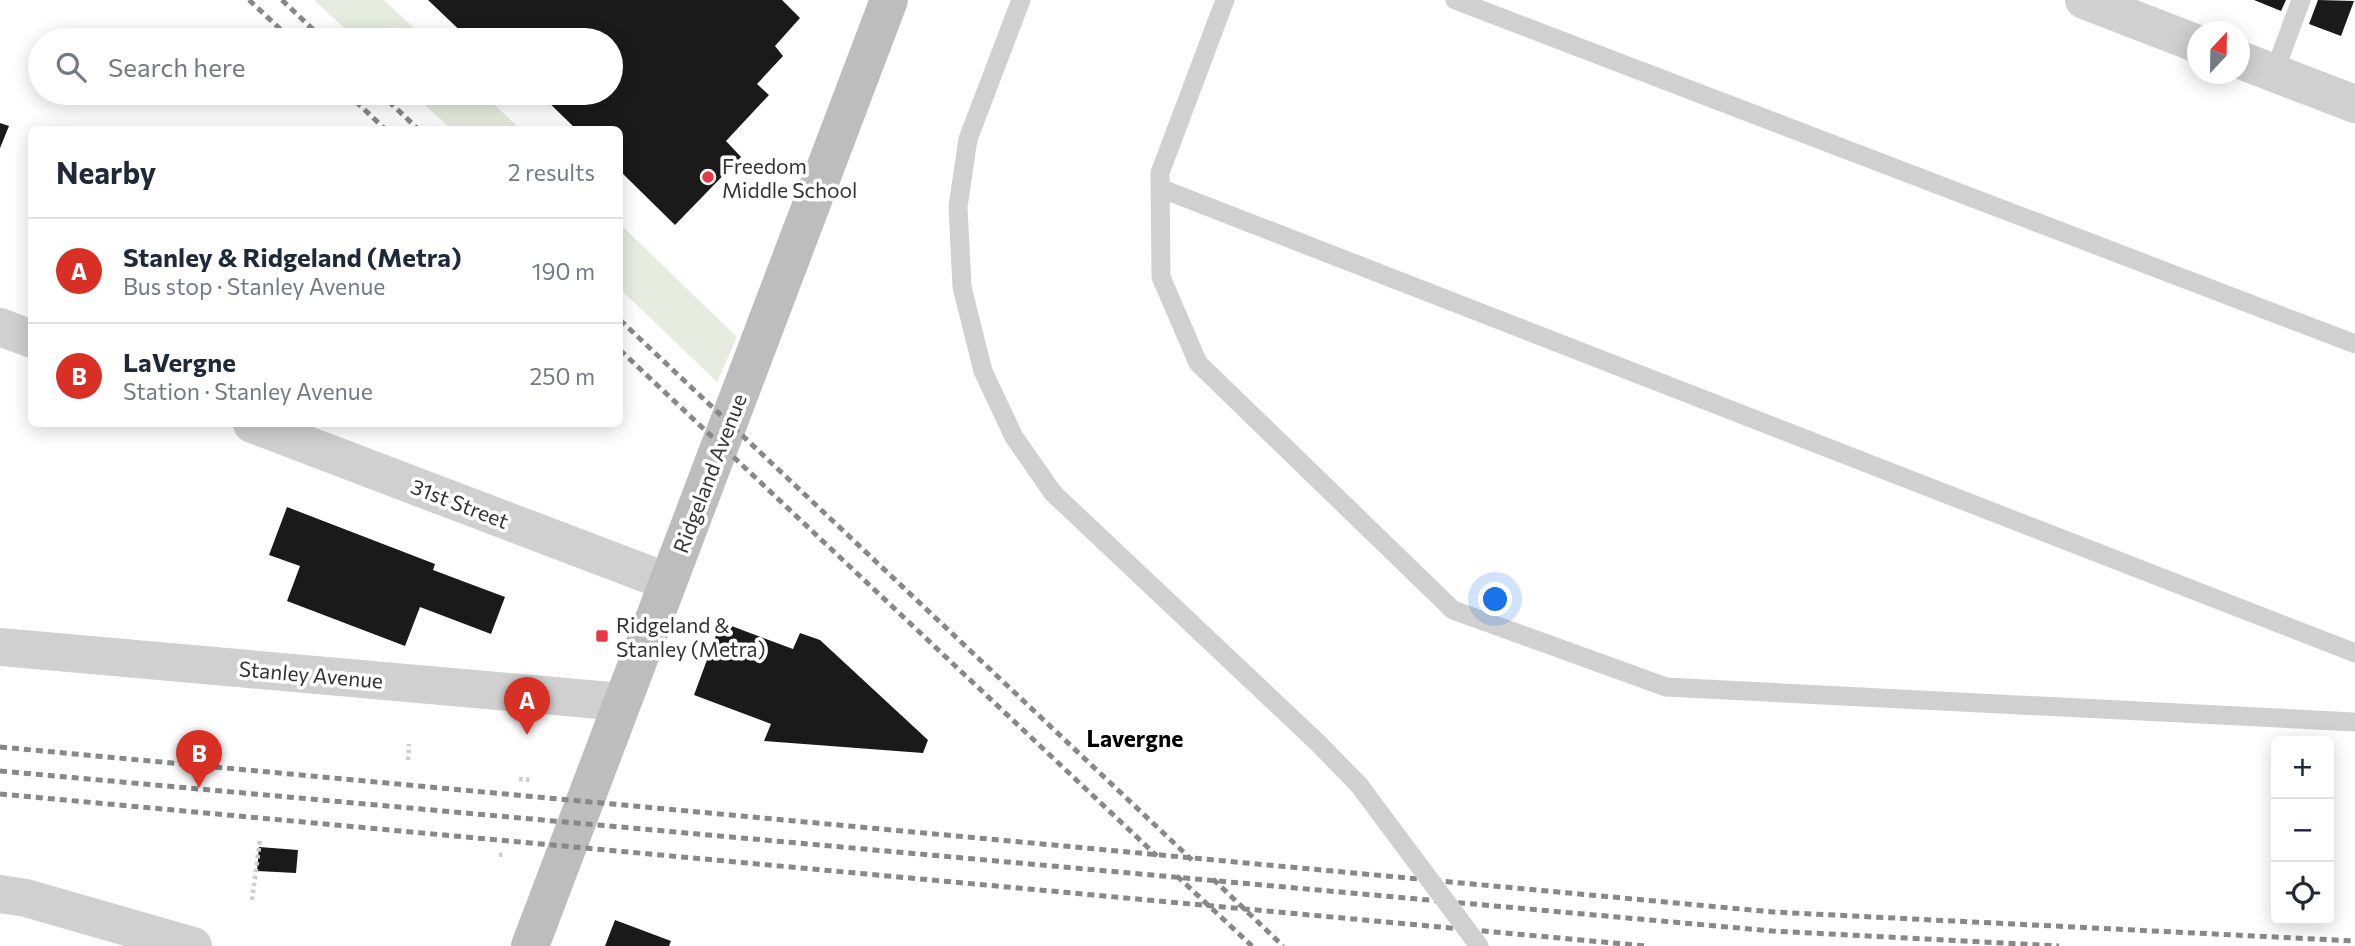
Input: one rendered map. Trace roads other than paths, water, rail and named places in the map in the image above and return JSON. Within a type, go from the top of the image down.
[{"type":"street","name":"Ridgeland Avenue","points":[[530,946],[889,0]]},
{"type":"street","points":[[2084,0],[2187,40]]},
{"type":"street","points":[[2257,66],[2355,104]]},
{"type":"street","points":[[0,327],[28,338]]},
{"type":"street","name":"31st Street","points":[[260,427],[668,582]]},
{"type":"street","name":"Stanley Avenue","points":[[0,647],[622,702]]},
{"type":"street","points":[[0,894],[26,898],[192,946]]},
{"type":"lane","points":[[1021,0],[968,139],[958,207],[962,287],[983,371],[1014,437],[1052,493],[1318,743],[1359,785],[1479,946]]},
{"type":"lane","points":[[1225,0],[1160,173],[1161,276],[1198,363],[1453,610],[1666,687],[2355,722]]},
{"type":"lane","points":[[1455,0],[2355,344]]},
{"type":"lane","points":[[2257,66],[2301,0]]},
{"type":"lane","points":[[1160,188],[2355,653]]},
{"type":"railway","points":[[249,0],[279,28]]},
{"type":"railway","points":[[282,0],[311,28]]},
{"type":"railway","points":[[360,105],[382,126]]},
{"type":"railway","points":[[393,105],[415,126]]},
{"type":"railway","points":[[623,323],[1192,860]]},
{"type":"railway","points":[[623,353],[1157,856]]},
{"type":"railway","points":[[0,747],[1773,912],[2355,941]]},
{"type":"railway","points":[[0,771],[1772,931],[2059,946]]},
{"type":"railway","points":[[0,794],[1646,946]]},
{"type":"railway","points":[[1177,876],[1252,946]]},
{"type":"railway","points":[[1213,879],[1283,946]]},
{"type":"place","name":"Freedom Middle School","points":[[708,177]]},
{"type":"place","name":"Ridgeland & Stanley (Metra)","points":[[602,636]]},
{"type":"place","name":"Stanley & Ridgeland (Metra)","points":[[527,735]]},
{"type":"place","name":"LaVergne","points":[[199,788]]},
{"type":"district","name":"Lavergne","points":[[1135,738]]}]
